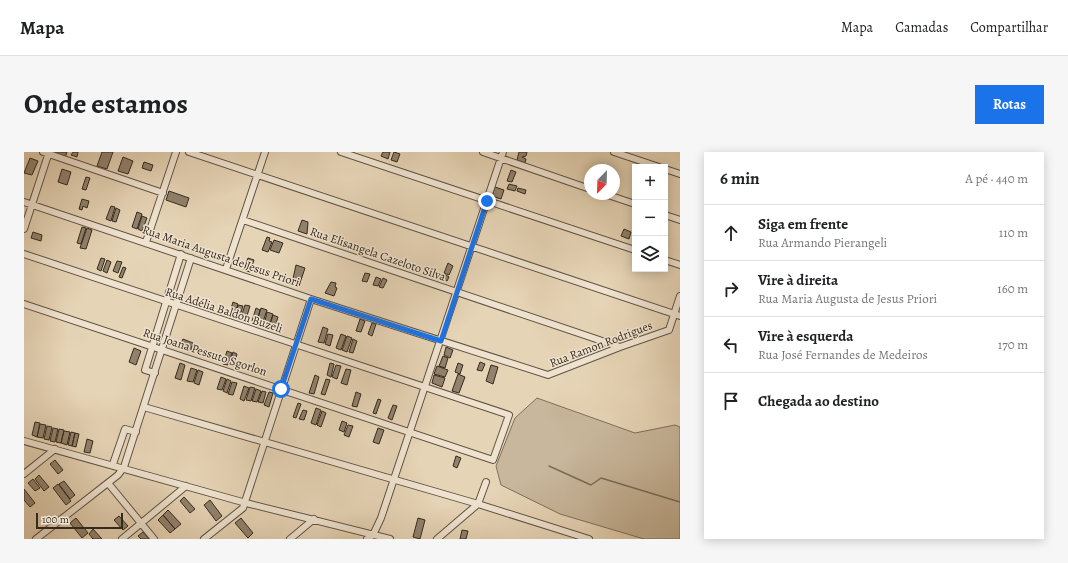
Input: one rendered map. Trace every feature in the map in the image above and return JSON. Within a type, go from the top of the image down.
[{"type":"street","points":[[146,242],[176,152]]},
{"type":"street","points":[[189,152],[677,316],[680,296]]},
{"type":"street","points":[[226,269],[265,152]]},
{"type":"street","points":[[341,152],[632,249]]},
{"type":"street","points":[[482,152],[502,155],[584,187]]},
{"type":"street","points":[[614,152],[650,164]]},
{"type":"street","points":[[24,230],[47,153],[163,193]]},
{"type":"street","points":[[367,539],[373,535],[381,518],[458,292],[502,155]]},
{"type":"street","points":[[668,170],[680,174]]},
{"type":"street","points":[[620,199],[632,203]]},
{"type":"street","name":"Rua Maria Augusta de Jesus Priori","points":[[24,202],[226,269],[311,299],[548,375]]},
{"type":"street","points":[[668,216],[680,220]]},
{"type":"street","name":"Rua Elisangela Cazeloto Silva","points":[[243,220],[620,347]]},
{"type":"street","name":"Rua Adélia Baldon Buzeli","points":[[24,254],[509,416],[493,460]]},
{"type":"street","points":[[155,373],[145,370],[181,254]]},
{"type":"street","points":[[36,539],[108,483],[124,467],[191,258]]},
{"type":"street","points":[[668,261],[680,265]]},
{"type":"street","points":[[204,539],[243,508],[246,502],[311,299]]},
{"type":"street","name":"Rua Joana Pessuto Sgorlon","points":[[24,304],[493,460]]},
{"type":"street","name":"Rua Ramon Rodrigues","points":[[548,375],[669,330],[677,316]]},
{"type":"street","points":[[144,408],[478,504],[589,539]]},
{"type":"street","points":[[113,464],[125,428],[136,432]]},
{"type":"street","points":[[24,441],[124,467],[186,486],[390,539]]},
{"type":"street","points":[[24,474],[55,449]]},
{"type":"street","points":[[438,539],[478,504],[486,482]]},
{"type":"street","points":[[108,483],[154,539]]},
{"type":"street","points":[[122,539],[186,486]]},
{"type":"street","points":[[290,539],[314,520]]},
{"type":"shaded area","points":[[537,398],[635,433],[675,425],[680,427],[680,539],[644,539],[560,514],[501,485],[496,466],[515,418]]},
{"type":"building","points":[[56,152],[67,152],[65,158],[55,154]]},
{"type":"building","points":[[73,152],[78,152],[77,157],[71,155]]},
{"type":"building","points":[[102,152],[113,152],[107,169],[97,166]]},
{"type":"building","points":[[383,152],[390,152],[388,159],[381,156]]},
{"type":"building","points":[[394,152],[400,154],[397,162],[391,160]]},
{"type":"building","points":[[519,152],[527,152],[526,156],[522,157],[526,159],[525,163],[517,160]]},
{"type":"building","points":[[123,157],[133,161],[128,174],[118,171]]},
{"type":"building","points":[[30,158],[38,161],[32,175],[24,173]]},
{"type":"building","points":[[144,162],[153,165],[151,171],[142,168]]},
{"type":"building","points":[[62,169],[71,172],[67,185],[58,182]]},
{"type":"building","points":[[511,170],[516,172],[512,182],[507,181]]},
{"type":"building","points":[[86,177],[90,178],[86,190],[82,189]]},
{"type":"building","points":[[509,184],[517,186],[515,191],[507,189]]},
{"type":"building","points":[[495,187],[504,190],[501,199],[492,196]]},
{"type":"building","points":[[518,188],[526,190],[525,194],[517,191]]},
{"type":"building","points":[[169,191],[189,198],[186,207],[166,200]]},
{"type":"building","points":[[82,199],[89,201],[87,208],[83,206],[82,210],[79,209]]},
{"type":"building","points":[[111,206],[115,207],[111,221],[106,219]]},
{"type":"building","points":[[116,208],[120,210],[116,222],[112,221]]},
{"type":"building","points":[[137,212],[142,214],[137,229],[132,227]]},
{"type":"building","points":[[142,216],[147,218],[142,231],[138,229]]},
{"type":"building","points":[[302,220],[308,222],[307,234],[298,231]]},
{"type":"building","points":[[82,227],[86,228],[81,244],[77,243]]},
{"type":"building","points":[[87,228],[92,230],[86,249],[80,248]]},
{"type":"building","points":[[624,229],[631,232],[629,239],[621,236]]},
{"type":"building","points":[[33,232],[42,235],[41,241],[31,238]]},
{"type":"building","points":[[267,237],[270,238],[269,241],[272,242],[268,252],[262,250]]},
{"type":"building","points":[[274,240],[283,243],[279,253],[270,250]]},
{"type":"building","points":[[101,258],[105,259],[101,271],[97,269]]},
{"type":"building","points":[[248,258],[254,260],[250,272],[244,270]]},
{"type":"building","points":[[107,260],[111,262],[107,273],[103,271]]},
{"type":"building","points":[[117,261],[122,262],[118,273],[113,271]]},
{"type":"building","points":[[448,263],[453,266],[449,275],[444,273]]},
{"type":"building","points":[[296,265],[305,268],[299,286],[292,283]]},
{"type":"building","points":[[123,267],[126,268],[122,278],[119,277]]},
{"type":"building","points":[[365,273],[370,274],[367,282],[362,281]]},
{"type":"building","points":[[444,274],[449,277],[447,281],[442,279]]},
{"type":"building","points":[[376,277],[381,279],[378,286],[373,285]]},
{"type":"building","points":[[383,278],[387,280],[383,288],[379,287]]},
{"type":"building","points":[[331,282],[336,283],[335,287],[337,288],[334,296],[325,293]]},
{"type":"building","points":[[233,302],[238,304],[234,316],[229,315]]},
{"type":"building","points":[[238,305],[243,306],[239,319],[235,317]]},
{"type":"building","points":[[245,305],[250,306],[246,319],[241,317]]},
{"type":"building","points":[[256,308],[260,310],[257,322],[252,321]]},
{"type":"building","points":[[261,308],[267,310],[263,322],[257,321]]},
{"type":"building","points":[[267,312],[273,314],[269,326],[264,325]]},
{"type":"building","points":[[273,315],[278,317],[274,330],[269,328]]},
{"type":"building","points":[[360,319],[365,321],[361,332],[356,331]]},
{"type":"building","points":[[372,323],[376,324],[372,336],[368,334]]},
{"type":"building","points":[[323,327],[328,329],[324,343],[318,342]]},
{"type":"building","points":[[328,334],[333,335],[330,346],[325,344]]},
{"type":"building","points":[[341,334],[346,336],[341,350],[336,348]]},
{"type":"building","points":[[347,336],[352,338],[347,352],[342,350]]},
{"type":"building","points":[[183,339],[193,343],[191,350],[180,346]]},
{"type":"building","points":[[353,339],[357,341],[353,353],[349,352]]},
{"type":"building","points":[[446,347],[453,350],[450,358],[444,355]]},
{"type":"building","points":[[134,348],[141,351],[136,365],[129,362]]},
{"type":"building","points":[[227,351],[232,353],[228,365],[223,364]]},
{"type":"building","points":[[233,352],[237,354],[234,366],[229,365]]},
{"type":"building","points":[[443,356],[448,358],[445,368],[439,366]]},
{"type":"building","points":[[480,362],[485,364],[482,371],[477,370]]},
{"type":"building","points":[[180,363],[185,365],[181,380],[175,378]]},
{"type":"building","points":[[330,363],[334,364],[331,377],[327,375]]},
{"type":"building","points":[[458,363],[463,365],[460,374],[455,372]]},
{"type":"building","points":[[336,365],[341,366],[337,379],[332,377]]},
{"type":"building","points":[[491,365],[498,367],[493,384],[486,381]]},
{"type":"building","points":[[437,366],[448,370],[445,377],[434,374]]},
{"type":"building","points":[[191,368],[197,370],[193,382],[187,381]]},
{"type":"building","points":[[346,369],[351,370],[347,385],[341,383]]},
{"type":"building","points":[[198,370],[203,372],[199,385],[194,383]]},
{"type":"building","points":[[458,374],[465,377],[459,393],[452,391]]},
{"type":"building","points":[[315,375],[319,377],[314,394],[309,393]]},
{"type":"building","points":[[434,375],[445,378],[442,387],[432,383]]},
{"type":"building","points":[[221,377],[226,379],[222,390],[217,389]]},
{"type":"building","points":[[227,379],[231,381],[227,393],[223,391]]},
{"type":"building","points":[[326,379],[330,380],[325,395],[321,394]]},
{"type":"building","points":[[232,382],[237,383],[233,395],[228,394]]},
{"type":"building","points":[[244,386],[249,388],[244,401],[240,399]]},
{"type":"building","points":[[250,387],[255,388],[251,401],[246,400]]},
{"type":"building","points":[[256,389],[261,391],[257,402],[252,401]]},
{"type":"building","points":[[262,391],[266,392],[263,403],[258,402]]},
{"type":"building","points":[[269,392],[273,393],[269,407],[264,405]]},
{"type":"building","points":[[356,392],[361,394],[357,407],[352,406]]},
{"type":"building","points":[[378,399],[381,400],[376,414],[373,413]]},
{"type":"building","points":[[298,403],[301,404],[296,418],[293,417]]},
{"type":"building","points":[[393,405],[397,406],[392,420],[388,418]]},
{"type":"building","points":[[316,408],[321,410],[316,425],[311,423]]},
{"type":"building","points":[[303,410],[307,411],[304,420],[299,419]]},
{"type":"building","points":[[322,411],[326,413],[321,427],[317,425]]},
{"type":"building","points":[[342,421],[347,423],[344,432],[339,430]]},
{"type":"building","points":[[35,422],[40,423],[37,437],[32,435]]},
{"type":"building","points":[[40,424],[46,425],[43,438],[37,437]]},
{"type":"building","points":[[348,425],[353,426],[349,437],[344,435]]},
{"type":"building","points":[[47,426],[52,427],[49,440],[44,439]]},
{"type":"building","points":[[53,428],[58,429],[55,442],[50,441]]},
{"type":"building","points":[[378,428],[384,430],[379,444],[373,442]]},
{"type":"building","points":[[59,429],[64,430],[61,443],[56,442]]},
{"type":"building","points":[[64,431],[70,432],[67,445],[61,443]]},
{"type":"building","points":[[71,432],[75,433],[72,446],[68,445]]},
{"type":"building","points":[[75,433],[79,434],[76,447],[72,446]]},
{"type":"building","points":[[87,439],[93,441],[90,453],[84,452]]},
{"type":"building","points":[[456,456],[461,458],[457,468],[453,466]]},
{"type":"building","points":[[55,460],[63,470],[58,474],[50,464]]},
{"type":"building","points":[[39,475],[49,487],[44,491],[35,479]]},
{"type":"building","points":[[33,479],[40,488],[35,491],[28,483]]},
{"type":"building","points":[[64,481],[75,495],[70,499],[59,484]]},
{"type":"building","points":[[58,484],[71,501],[66,505],[53,488]]},
{"type":"building","points":[[24,489],[35,503],[30,507],[24,500]]},
{"type":"building","points":[[184,497],[195,509],[190,513],[180,501]]},
{"type":"building","points":[[210,500],[222,516],[216,521],[204,505]]},
{"type":"building","points":[[168,510],[181,524],[175,529],[163,515]]},
{"type":"building","points":[[163,515],[175,529],[170,533],[158,520]]},
{"type":"building","points":[[119,516],[128,526],[123,530],[114,520]]},
{"type":"building","points":[[76,518],[88,533],[82,538],[70,523]]},
{"type":"building","points":[[241,518],[253,533],[248,538],[235,523]]},
{"type":"building","points":[[418,518],[425,520],[420,539],[413,537]]},
{"type":"building","points":[[93,529],[102,539],[93,539],[89,534]]},
{"type":"building","points":[[462,530],[468,531],[466,539],[460,539]]},
{"type":"building","points":[[143,532],[149,539],[141,539],[138,536]]},
{"type":"waterway","points":[[549,466],[591,485],[601,478],[680,502]]},
{"type":"route","points":[[281,389],[311,299],[441,341],[487,201]]}]
